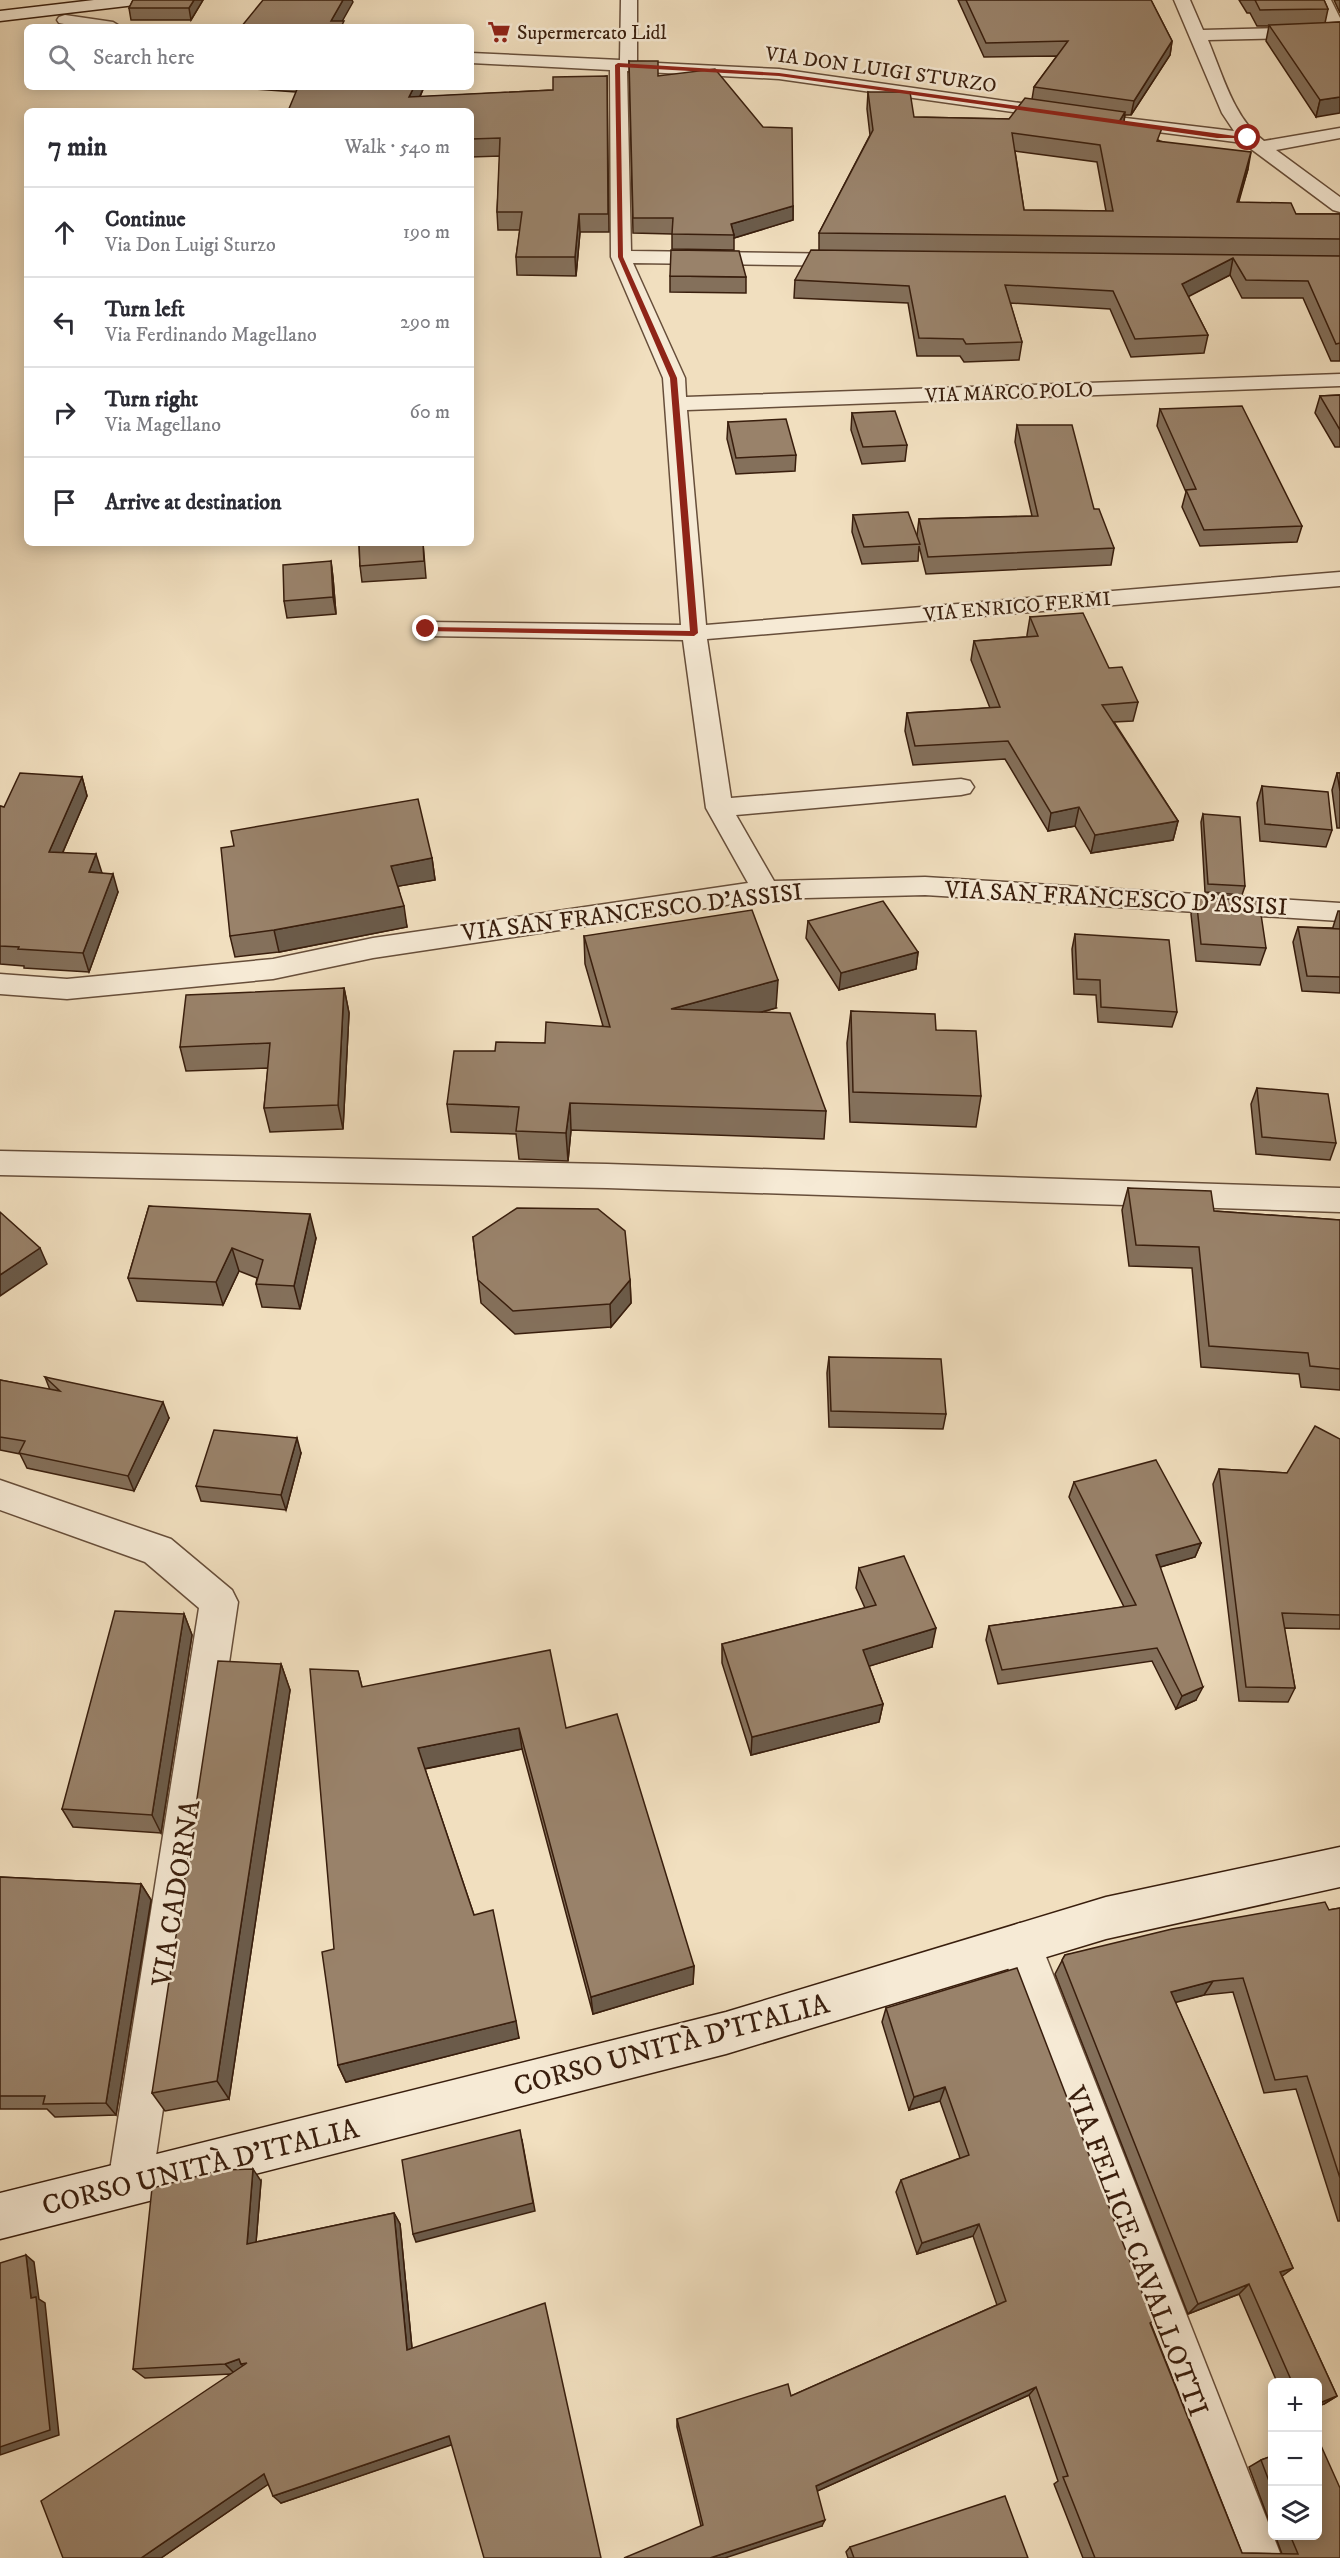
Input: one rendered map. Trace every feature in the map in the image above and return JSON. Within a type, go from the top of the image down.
[{"type":"street","points":[[0,3],[66,0]]},
{"type":"street","points":[[0,16],[135,0]]},
{"type":"street","points":[[629,0],[623,65],[621,257],[674,378],[678,404],[694,633],[719,808],[766,890]]},
{"type":"street","points":[[1182,0],[1231,113],[1254,142],[1340,206]]},
{"type":"street","points":[[1197,35],[1340,32],[1323,0]]},
{"type":"street","points":[[17,14],[38,20],[65,20],[92,24]]},
{"type":"street","name":"VIA DON LUIGI STURZO","points":[[474,58],[779,74],[1075,116]]},
{"type":"street","points":[[1098,119],[1254,142],[1340,133]]},
{"type":"street","points":[[621,257],[872,260]]},
{"type":"street","name":"VIA MARCO POLO","points":[[678,404],[1340,380]]},
{"type":"street","name":"VIA ENRICO FERMI","points":[[426,629],[694,633],[1340,579]]},
{"type":"street","points":[[719,808],[961,787]]},
{"type":"street","name":"VIA SAN FRANCESCO D'ASSISI","points":[[0,984],[67,989],[273,969],[373,948],[766,890],[924,886],[1340,912]]},
{"type":"street","points":[[0,1164],[607,1176],[1340,1200]]},
{"type":"street","name":"VIA CADORNA","points":[[0,1495],[158,1550],[219,1602],[130,2183]]},
{"type":"street","name":"CORSO UNITÀ D'ITALIA","points":[[0,2216],[726,2033],[1106,1918],[1340,1867]]},
{"type":"street","name":"VIA FELICE CAVALLOTTI","points":[[1020,1944],[1257,2558]]},
{"type":"building","points":[[133,0],[194,0],[189,8],[129,8]]},
{"type":"building","points":[[263,0],[343,0],[331,21],[344,21],[342,24],[243,24]]},
{"type":"building","points":[[966,0],[1151,0],[1172,41],[1134,101],[1034,87],[1068,41],[986,43]]},
{"type":"building","points":[[1255,0],[1324,0],[1328,9],[1260,10]]},
{"type":"building","points":[[1340,22],[1340,97],[1320,100],[1269,25]]},
{"type":"building","points":[[629,61],[658,61],[658,76],[715,69],[763,127],[792,128],[793,206],[731,224],[734,235],[672,234],[673,218],[633,218]]},
{"type":"building","points":[[607,76],[608,214],[579,214],[575,257],[516,257],[522,212],[497,212],[500,138],[474,139],[474,108],[289,108],[297,90],[412,90],[409,97],[553,90],[553,77]]},
{"type":"building","points":[[868,92],[910,92],[914,117],[1009,119],[1025,98],[1125,112],[1119,122],[1162,128],[1157,141],[1251,152],[1237,202],[1291,203],[1296,214],[1340,214],[1340,239],[819,233],[873,130]],"holes":[[[1012,133],[1100,145],[1113,211],[1024,210]]]},
{"type":"building","points":[[671,250],[739,251],[746,277],[670,276]]},
{"type":"building","points":[[811,250],[1340,256],[1340,343],[1336,344],[1308,281],[1246,280],[1233,258],[1182,284],[1208,335],[1135,339],[1113,291],[1005,285],[1022,342],[966,344],[963,339],[919,338],[909,286],[795,280]]},
{"type":"building","points":[[1340,395],[1340,430],[1320,396]]},
{"type":"building","points":[[1242,406],[1302,526],[1204,530],[1186,490],[1196,489],[1160,409]]},
{"type":"building","points":[[895,411],[907,445],[863,447],[852,413]]},
{"type":"building","points":[[786,419],[796,455],[736,458],[728,422]]},
{"type":"building","points":[[1017,425],[1072,425],[1094,509],[1099,509],[1114,548],[928,557],[919,519],[1038,516]]},
{"type":"building","points":[[908,512],[920,544],[864,547],[853,515]]},
{"type":"building","points":[[359,546],[423,546],[424,561],[360,566]]},
{"type":"building","points":[[331,561],[333,597],[284,601],[283,565]]},
{"type":"building","points":[[1083,613],[1109,668],[1122,667],[1138,702],[1102,705],[1178,821],[1095,835],[1079,807],[1051,813],[1008,741],[915,746],[907,713],[1000,707],[974,641],[1038,636],[1030,617]]},
{"type":"building","points":[[20,773],[82,777],[49,852],[96,854],[89,872],[113,874],[83,953],[0,946],[0,806],[4,807]]},
{"type":"building","points":[[1337,773],[1340,773],[1340,791]]},
{"type":"building","points":[[1262,786],[1328,792],[1332,830],[1265,824]]},
{"type":"building","points":[[418,799],[432,858],[391,866],[404,906],[230,936],[221,848],[234,846],[231,831]]},
{"type":"building","points":[[1203,814],[1240,817],[1245,886],[1208,884]]},
{"type":"building","points":[[1196,897],[1259,901],[1266,948],[1201,944]]},
{"type":"building","points":[[883,901],[918,952],[841,973],[808,921]]},
{"type":"building","points":[[752,910],[778,980],[671,1009],[790,1013],[826,1111],[570,1103],[566,1133],[516,1131],[519,1107],[447,1104],[454,1051],[495,1051],[496,1042],[545,1043],[546,1022],[610,1027],[584,936]]},
{"type":"building","points":[[1298,927],[1340,929],[1340,977],[1307,976]]},
{"type":"building","points":[[1075,934],[1169,940],[1177,1012],[1101,1007],[1100,980],[1077,979]]},
{"type":"building","points":[[344,988],[338,1105],[264,1108],[270,1043],[180,1047],[186,995]]},
{"type":"building","points":[[851,1011],[935,1014],[936,1030],[976,1031],[981,1096],[853,1092]]},
{"type":"building","points":[[1257,1088],[1328,1094],[1336,1143],[1262,1137]]},
{"type":"building","points":[[1128,1188],[1211,1191],[1214,1211],[1340,1220],[1340,1369],[1310,1366],[1308,1353],[1209,1346],[1199,1247],[1136,1245]]},
{"type":"building","points":[[149,1206],[310,1214],[294,1286],[256,1284],[263,1260],[232,1248],[216,1282],[128,1278]]},
{"type":"building","points":[[517,1208],[598,1209],[625,1231],[630,1280],[610,1304],[513,1311],[478,1280],[473,1237]]},
{"type":"building","points":[[0,1212],[40,1248],[0,1275]]},
{"type":"building","points":[[829,1357],[941,1359],[946,1414],[831,1411]]},
{"type":"building","points":[[45,1377],[163,1402],[128,1476],[19,1453],[25,1441],[0,1437],[0,1380],[60,1391]]},
{"type":"building","points":[[1315,1426],[1340,1439],[1340,1615],[1282,1613],[1295,1688],[1246,1687],[1219,1469],[1287,1473]]},
{"type":"building","points":[[214,1430],[297,1438],[281,1495],[196,1486]]},
{"type":"building","points":[[1156,1460],[1201,1543],[1156,1555],[1203,1687],[1182,1696],[1157,1648],[1002,1670],[989,1626],[1136,1605],[1074,1482]]},
{"type":"building","points":[[904,1556],[936,1628],[863,1650],[883,1704],[752,1737],[722,1644],[876,1605],[859,1568]]},
{"type":"building","points":[[115,1611],[184,1614],[152,1815],[62,1809]]},
{"type":"building","points":[[550,1650],[566,1728],[617,1714],[694,1966],[591,1997],[519,1728],[418,1748],[474,1915],[493,1910],[516,2021],[338,2065],[322,1952],[334,1949],[310,1669],[358,1671],[362,1687]]},
{"type":"building","points":[[218,1661],[281,1664],[217,2081],[152,2093]]},
{"type":"building","points":[[0,1877],[141,1884],[106,2103],[43,2104],[45,2096],[0,2096]]},
{"type":"building","points":[[1325,1902],[1329,1910],[1340,1908],[1340,2178],[1307,2076],[1275,2080],[1243,1978],[1213,1981],[1171,1992],[1293,2268],[1280,2272],[1337,2396],[1322,2402],[1322,2378],[1290,2378],[1249,2284],[1198,2304],[1062,1960],[1065,1955],[1172,1929]]},
{"type":"building","points":[[1017,1968],[1153,2321],[1150,2323],[1242,2553],[1298,2554],[1292,2540],[1322,2540],[1322,2448],[1340,2488],[1340,2558],[1095,2558],[1063,2477],[1068,2476],[1036,2387],[816,2486],[825,2520],[710,2558],[624,2558],[703,2525],[677,2419],[788,2384],[791,2396],[1006,2301],[979,2224],[922,2243],[901,2180],[969,2155],[945,2087],[914,2097],[886,2008]]},
{"type":"building","points":[[520,2130],[533,2203],[413,2234],[402,2160]]},
{"type":"building","points":[[253,2169],[247,2244],[394,2213],[407,2350],[545,2303],[601,2558],[484,2558],[449,2436],[273,2496],[264,2474],[141,2558],[63,2558],[41,2501],[247,2363],[241,2364],[239,2359],[225,2364],[133,2369],[152,2188],[221,2170]]},
{"type":"building","points":[[26,2255],[31,2298],[36,2297],[50,2430],[0,2447],[0,2263]]},
{"type":"building","points":[[1268,2457],[1268,2478],[1261,2460]]},
{"type":"building","points":[[1005,2496],[1028,2558],[854,2558],[850,2547]]},
{"type":"place","name":"Supermercato Lidl","points":[[499,32]]},
{"type":"route","points":[[426,629],[694,633],[678,404],[674,378],[621,257],[618,65],[779,74],[1217,136],[1248,138]]}]
